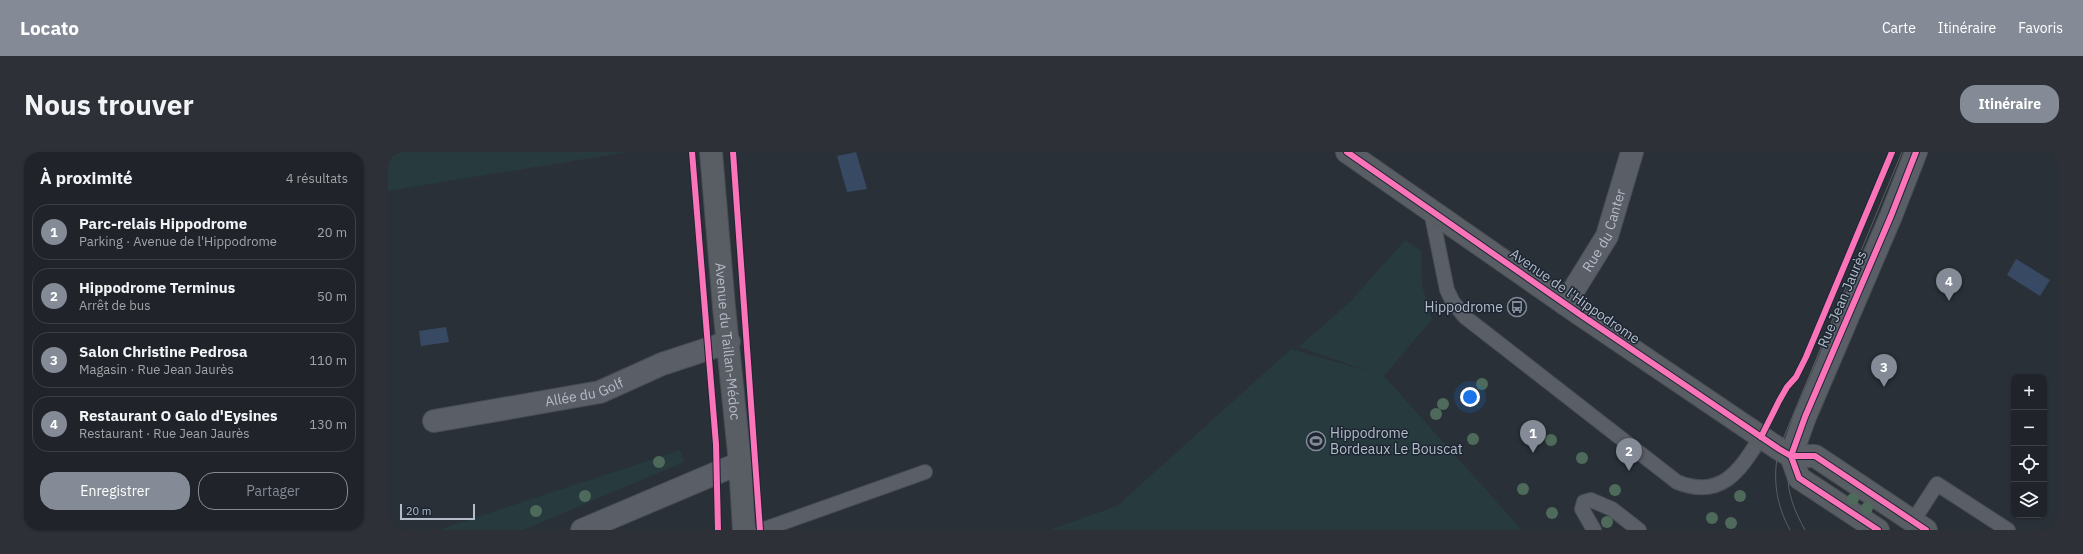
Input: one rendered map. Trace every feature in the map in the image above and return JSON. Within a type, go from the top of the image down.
[{"type":"street","name":"Avenue du Taillan-Médoc","points":[[711,152],[724,307],[729,342],[740,463],[744,530]]},
{"type":"street","name":"Avenue de l'Hippodrome","points":[[1347,152],[1565,304],[1761,438],[1790,456]]},
{"type":"street","name":"Rue du Canter","points":[[1565,304],[1607,236],[1632,152]]},
{"type":"street","name":"Rue Jean Jaurès","points":[[1790,456],[1805,417],[1891,216],[1916,152]]},
{"type":"street","name":"Allée du Golf","points":[[434,422],[600,392],[662,364],[729,342]]},
{"type":"street","points":[[1878,530],[1799,478],[1790,456],[1815,456],[1919,526]]},
{"type":"street","points":[[582,530],[740,463]]},
{"type":"lane","points":[[1432,211],[1447,290],[1453,302],[1465,317],[1676,482],[1688,487],[1701,487],[1730,479],[1742,467],[1761,438]]},
{"type":"lane","points":[[762,530],[925,472]]},
{"type":"lane","points":[[1919,526],[1938,484],[2008,530]]},
{"type":"lane","points":[[1594,530],[1582,509],[1584,502],[1591,500],[1612,509],[1639,530]]},
{"type":"green space","points":[[388,152],[627,152],[388,191]]},
{"type":"green space","name":"Hippodrome Bordeaux Le Bouscat","points":[[1405,240],[1421,251],[1422,285],[1432,319],[1384,376],[1522,530],[1049,530],[1117,506],[1291,349],[1371,372],[1299,347],[1350,302]]},
{"type":"green space","points":[[680,450],[684,462],[523,530],[439,530]]},
{"type":"water","points":[[856,152],[867,189],[847,192],[837,156]]},
{"type":"water","points":[[2016,259],[2050,280],[2040,296],[2007,275]]},
{"type":"water","points":[[446,327],[449,342],[421,346],[419,331]]},
{"type":"tram line","points":[[1790,530],[1781,511],[1777,491],[1776,470],[1779,449],[1902,152]]},
{"type":"tram line","points":[[1805,530],[1790,495],[1788,480],[1790,460],[1797,433],[1884,233],[1916,152]]},
{"type":"cycle path","points":[[692,152],[716,444],[718,530]]},
{"type":"cycle path","points":[[733,152],[760,530]]},
{"type":"cycle path","points":[[1347,152],[1581,315],[1779,449],[1791,456],[1815,456],[1926,530]]},
{"type":"cycle path","points":[[1761,437],[1779,401],[1787,387],[1796,377],[1806,357],[1892,152]]},
{"type":"cycle path","points":[[1791,456],[1805,417],[1891,216],[1916,152]]},
{"type":"cycle path","points":[[1791,456],[1799,478],[1878,530]]},
{"type":"place","name":"Restaurant O Galo d'Eysines","points":[[1949,301]]},
{"type":"place","name":"Hippodrome","points":[[1517,307]]},
{"type":"place","name":"Salon Christine Pedrosa","points":[[1884,387]]},
{"type":"place","name":"Hippodrome Bordeaux Le Bouscat","points":[[1316,441]]},
{"type":"place","name":"Parc-relais Hippodrome","points":[[1533,453]]},
{"type":"place","name":"Hippodrome Terminus","points":[[1629,471]]}]
